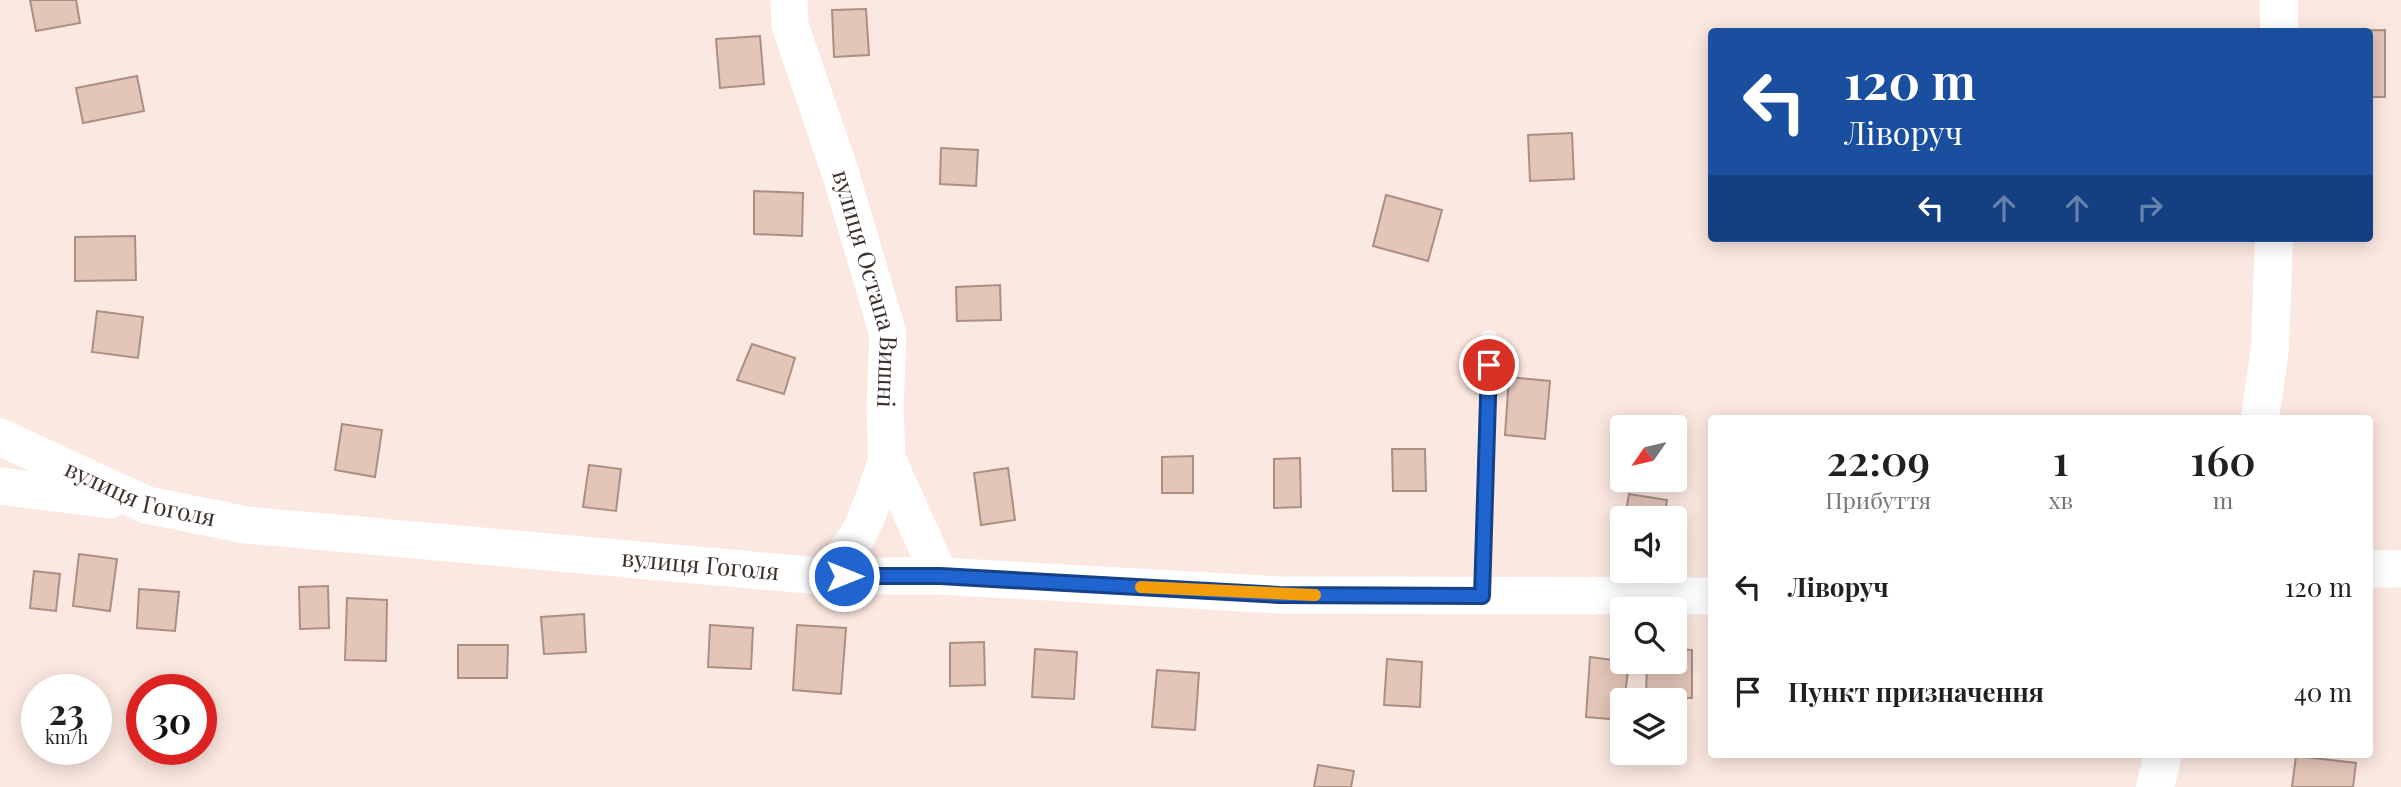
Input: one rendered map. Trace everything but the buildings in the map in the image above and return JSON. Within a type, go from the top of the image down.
[{"type":"street","name":"вулиця Остапа Вишні","points":[[789,0],[790,25],[841,175],[888,334],[885,409],[887,459],[940,576]]},
{"type":"street","points":[[2279,0],[2279,28]]},
{"type":"street","points":[[2260,415],[2270,349],[2274,242]]},
{"type":"street","name":"вулиця Гоголя","points":[[0,438],[147,505],[246,525],[819,576],[940,576],[1279,595],[1708,596]]},
{"type":"street","points":[[819,576],[838,565],[863,528],[887,459]]},
{"type":"street","points":[[0,486],[147,505]]},
{"type":"street","points":[[2373,569],[2401,569]]},
{"type":"street","points":[[2155,787],[2162,758]]},
{"type":"lane","points":[[1482,596],[1489,340]]},
{"type":"slow traffic","points":[[1141,587],[1315,595]]},
{"type":"route","points":[[844,576],[940,576],[1279,595],[1482,596],[1489,365]]}]
